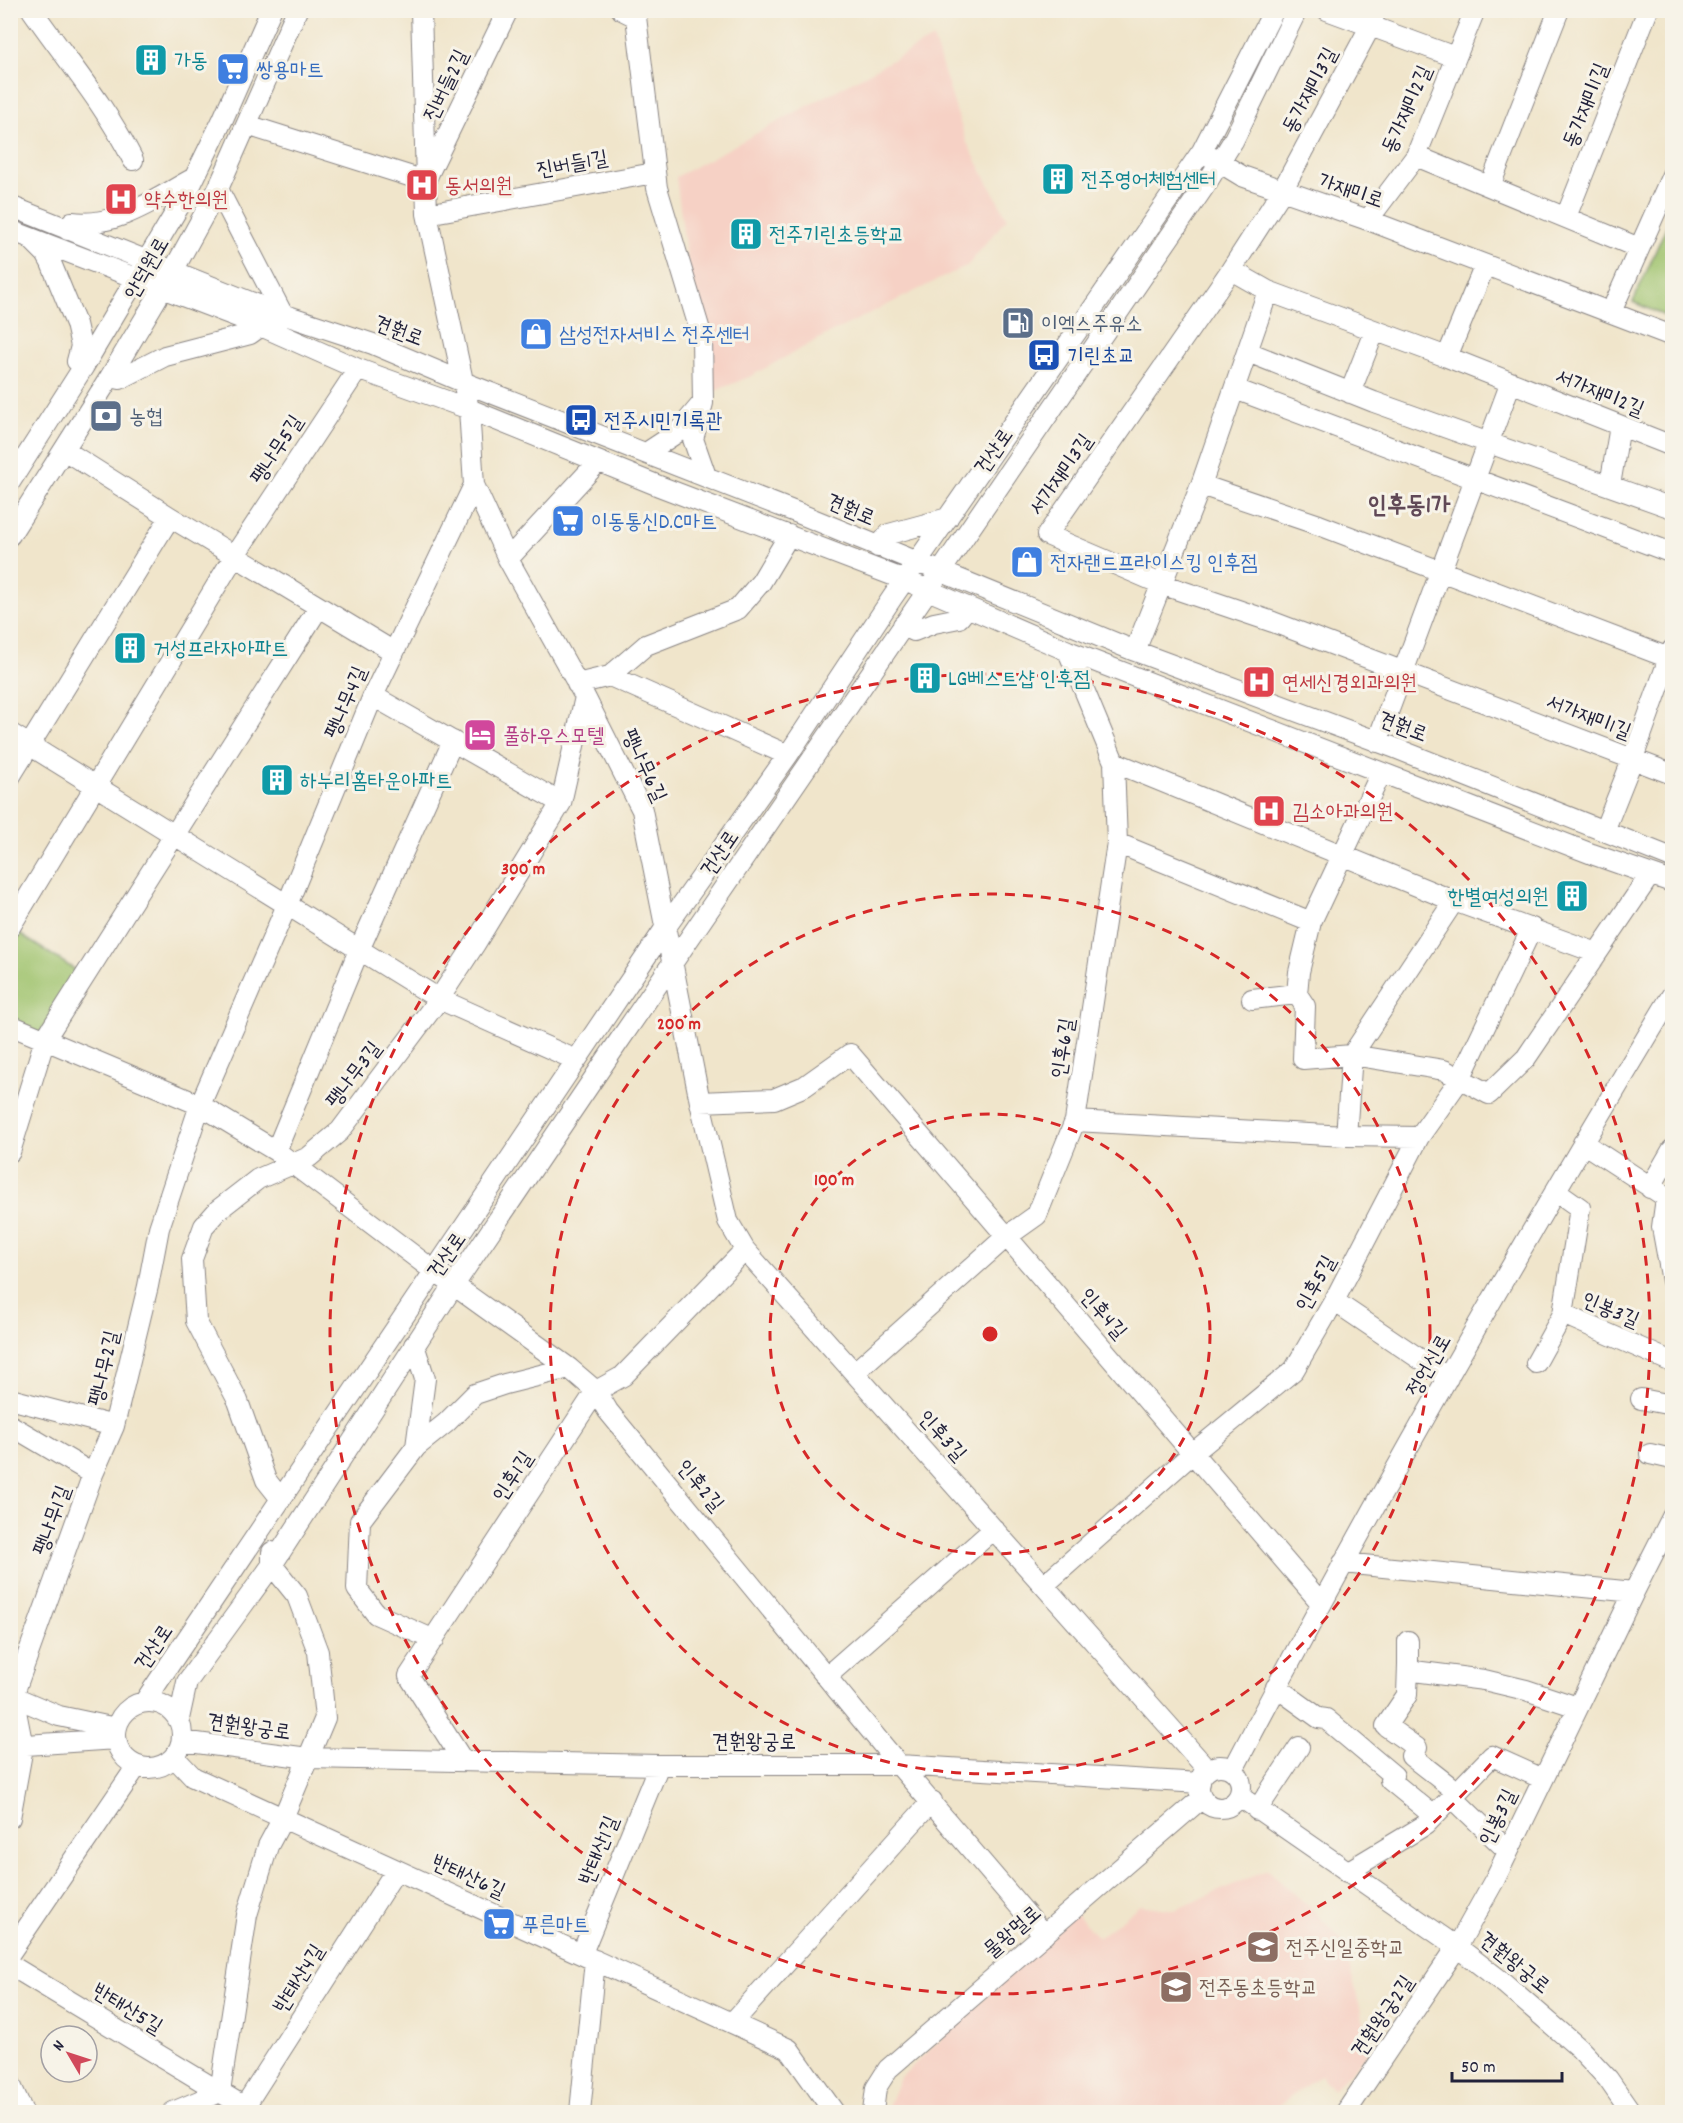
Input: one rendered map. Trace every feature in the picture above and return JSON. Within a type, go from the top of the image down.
[{"type":"street","points":[[32,10],[99,105],[133,159]]},
{"type":"street","name":"안덕원로","points":[[10,482],[84,366],[187,194],[271,10]]},
{"type":"street","name":"안덕원로","points":[[10,535],[110,377],[168,280],[218,189],[297,10]]},
{"type":"street","points":[[422,10],[427,214],[469,409]]},
{"type":"street","name":"진버들2길","points":[[425,181],[508,10]]},
{"type":"street","name":"건산로","points":[[145,1701],[666,927],[788,755],[917,562],[1202,151],[1274,10]]},
{"type":"street","name":"건산로","points":[[179,1719],[188,1682],[272,1564],[454,1285],[1220,162],[1233,141],[1297,10]]},
{"type":"street","points":[[1327,10],[1373,19],[1455,57]]},
{"type":"street","name":"동가재미2길","points":[[1368,220],[1416,156],[1475,10]]},
{"type":"street","points":[[1490,186],[1559,10]]},
{"type":"street","name":"동가재미1길","points":[[1566,218],[1648,10]]},
{"type":"street","points":[[632,12],[654,173],[702,337],[703,403],[687,433],[646,453]]},
{"type":"street","name":"동가재미3길","points":[[1282,191],[1373,19]]},
{"type":"street","points":[[248,125],[425,181]]},
{"type":"street","name":"가재미로","points":[[1202,151],[1242,176],[1368,220],[1672,336]]},
{"type":"street","points":[[1416,156],[1639,248]]},
{"type":"street","name":"진버들1길","points":[[427,214],[654,173]]},
{"type":"street","points":[[1611,312],[1639,248],[1667,201],[1672,175]]},
{"type":"street","points":[[68,230],[72,222],[118,218],[195,178]]},
{"type":"street","points":[[218,189],[283,315]]},
{"type":"street","points":[[1282,191],[1232,270],[1268,291],[1382,335],[1350,393]]},
{"type":"street","name":"견훤로","points":[[10,206],[147,261],[168,280],[261,326],[358,369],[469,409],[598,462],[905,580],[1068,651],[1381,773],[1672,882]]},
{"type":"street","points":[[19,233],[46,254],[51,263],[76,324],[81,346],[77,361],[84,366]]},
{"type":"street","name":"견훤로","points":[[19,233],[136,278],[168,280],[373,344],[463,382],[706,476],[1135,651],[1377,742],[1672,858]]},
{"type":"street","points":[[1447,357],[1485,265]]},
{"type":"street","name":"서가재미3길","points":[[1232,270],[1047,535],[1161,584],[1273,621],[1403,671]]},
{"type":"street","points":[[1135,651],[1201,485],[1268,291]]},
{"type":"street","points":[[110,377],[120,379],[165,356],[250,334],[261,326]]},
{"type":"street","name":"서가재미2길","points":[[1382,335],[1447,357],[1672,446]]},
{"type":"street","points":[[1248,352],[1374,402],[1672,508]]},
{"type":"street","name":"팽나무5길","points":[[95,786],[235,555],[358,369]]},
{"type":"street","points":[[1377,742],[1511,382]]},
{"type":"street","points":[[1235,389],[1672,553]]},
{"type":"street","name":"팽나무6길","points":[[469,409],[474,485],[508,559],[581,691],[642,810],[666,927]]},
{"type":"street","points":[[1610,486],[1620,426]]},
{"type":"street","points":[[687,433],[693,439],[706,476]]},
{"type":"street","points":[[64,450],[170,517],[394,652]]},
{"type":"street","points":[[508,559],[598,462]]},
{"type":"street","name":"팽나무6길","points":[[394,652],[474,485]]},
{"type":"street","points":[[1201,485],[1319,525],[1440,571]]},
{"type":"street","points":[[10,777],[170,517]]},
{"type":"street","points":[[878,547],[889,534],[948,518]]},
{"type":"street","points":[[439,999],[561,803],[581,691],[610,676],[646,645],[738,609],[760,582],[789,535]]},
{"type":"street","name":"서가재미1길","points":[[1440,571],[1564,618],[1671,654],[1604,831]]},
{"type":"street","points":[[10,1152],[45,1039],[319,607]]},
{"type":"street","points":[[903,626],[914,631],[934,623],[959,618],[968,607]]},
{"type":"street","name":"인후6길","points":[[855,1372],[1006,1237],[1037,1215],[1075,1121],[1117,843],[1114,762],[1068,651]]},
{"type":"street","name":"팽나무4길","points":[[200,1105],[287,905],[373,696],[394,652]]},
{"type":"street","name":"서가재미1길","points":[[1403,671],[1672,774]]},
{"type":"street","points":[[610,676],[788,755]]},
{"type":"street","points":[[373,696],[561,803]]},
{"type":"street","points":[[10,733],[439,999],[576,1060]]},
{"type":"street","points":[[276,1151],[359,950],[453,741]]},
{"type":"street","points":[[1114,762],[1454,901],[1597,953]]},
{"type":"street","points":[[1381,773],[1311,922],[1299,972],[1297,994],[1305,1006],[1303,1059],[1352,1054],[1444,1070],[1489,1094],[1526,1058],[1650,875]]},
{"type":"street","points":[[10,927],[95,786]]},
{"type":"street","points":[[1117,843],[1311,922]]},
{"type":"street","points":[[1346,1136],[1352,1054],[1454,901]]},
{"type":"street","name":"인후3길","points":[[666,927],[700,1102],[728,1221],[745,1250],[1044,1585],[1203,1783]]},
{"type":"street","name":"인후5길","points":[[1044,1585],[1193,1453],[1294,1370],[1334,1301],[1419,1137],[1460,1079],[1532,928]]},
{"type":"street","points":[[1252,999],[1297,994]]},
{"type":"street","name":"정언신로","points":[[1233,1770],[1343,1563],[1583,1143],[1672,995]]},
{"type":"street","name":"팽나무3길","points":[[293,1164],[309,1157],[340,1131],[439,999]]},
{"type":"street","points":[[10,1025],[200,1105],[276,1151],[434,1271]]},
{"type":"street","name":"인후4길","points":[[700,1102],[774,1099],[805,1086],[849,1054],[1321,1603]]},
{"type":"street","name":"팽나무2길","points":[[10,1398],[114,1426],[148,1286],[159,1228],[200,1105]]},
{"type":"street","points":[[1075,1121],[1346,1136],[1419,1137]]},
{"type":"street","points":[[1583,1143],[1663,1196]]},
{"type":"street","points":[[1672,1150],[1663,1196],[1662,1227],[1672,1281]]},
{"type":"street","points":[[272,1564],[276,1507],[238,1401],[196,1321],[192,1259],[204,1226],[218,1210],[258,1179],[293,1164]]},
{"type":"street","points":[[1536,1363],[1563,1314],[1580,1208],[1556,1191]]},
{"type":"street","name":"인후1길","points":[[463,1761],[409,1676],[596,1391],[623,1376],[745,1250]]},
{"type":"street","name":"인후2길","points":[[434,1271],[569,1368],[596,1391],[608,1411],[899,1765],[1044,1935]]},
{"type":"street","points":[[1334,1301],[1448,1378]]},
{"type":"street","name":"인봉3길","points":[[1563,1314],[1672,1362]]},
{"type":"street","points":[[414,1345],[425,1379],[416,1447]]},
{"type":"street","points":[[434,1640],[375,1614],[357,1589],[360,1521],[416,1447],[446,1423],[475,1394],[569,1368]]},
{"type":"street","points":[[1641,1399],[1672,1405]]},
{"type":"street","points":[[10,1425],[93,1474]]},
{"type":"street","name":"팽나무1길","points":[[12,1696],[93,1474],[114,1426]]},
{"type":"street","points":[[1650,1454],[1672,1459]]},
{"type":"street","name":"인봉3길","points":[[1457,1947],[1508,1851],[1672,1517]]},
{"type":"street","points":[[827,1676],[994,1529]]},
{"type":"street","points":[[1343,1563],[1634,1592]]},
{"type":"street","name":"견훤왕궁로","points":[[272,1564],[297,1596],[318,1652],[325,1718],[283,1818]]},
{"type":"street","points":[[1408,1641],[1407,1695],[1386,1726],[1417,1748],[1411,1756],[1454,1795],[1508,1851]]},
{"type":"street","points":[[1408,1664],[1414,1671],[1484,1680],[1526,1690],[1577,1707]]},
{"type":"street","points":[[1276,1687],[1319,1718],[1326,1719],[1394,1776],[1390,1780],[1434,1816]]},
{"type":"street","points":[[10,1818],[17,1746],[12,1696],[59,1716],[116,1734]]},
{"type":"street","name":"건산로","points":[[116,1734],[120,1718],[135,1704],[145,1701],[166,1706],[179,1719],[183,1730],[178,1749]]},
{"type":"street","points":[[17,1746],[116,1734]]},
{"type":"street","points":[[116,1734],[123,1756],[136,1766],[157,1767],[178,1749]]},
{"type":"street","points":[[1257,1810],[1299,1747]]},
{"type":"street","name":"견훤왕궁로","points":[[178,1749],[308,1758],[659,1765],[899,1765],[1203,1783]]},
{"type":"street","name":"반태산6길","points":[[178,1749],[193,1777],[789,2049],[834,2112]]},
{"type":"street","points":[[1347,1872],[1425,1825],[1492,1756],[1543,1779]]},
{"type":"street","name":"반태산1길","points":[[580,2112],[588,1957],[659,1765]]},
{"type":"street","points":[[10,1953],[136,1766]]},
{"type":"street","points":[[1215,1766],[1233,1770],[1240,1780],[1239,1796],[1235,1802],[1221,1808],[1213,1807],[1203,1783],[1215,1766]]},
{"type":"street","name":"물왕멀로","points":[[873,2112],[876,2088],[888,2069],[1044,1935],[1203,1783]]},
{"type":"street","name":"견훤왕궁로","points":[[1239,1796],[1457,1947],[1520,1996],[1579,2048],[1608,2079],[1631,2112]]},
{"type":"street","points":[[733,2022],[932,1802]]},
{"type":"street","points":[[173,2112],[220,2092],[247,1915],[268,1846],[283,1818]]},
{"type":"street","name":"반태산4길","points":[[246,2111],[396,1870]]},
{"type":"street","name":"견훤왕궁2길","points":[[1346,2112],[1457,1947]]},
{"type":"street","name":"반태산5길","points":[[10,1965],[220,2092],[246,2111]]},
{"type":"street","points":[[10,2083],[23,2112]]},
{"type":"shaded area","points":[[933,38],[966,141],[1007,218],[968,265],[822,337],[749,377],[705,395],[676,177]]},
{"type":"shaded area","name":"전주동초등학교","points":[[1267,1870],[1314,1911],[1343,1942],[1366,2031],[1374,2046],[1333,2090],[1320,2075],[1271,2112],[886,2112],[899,2079],[1076,1913],[1098,1938],[1140,1905],[1175,1910]]},
{"type":"green space","points":[[1672,217],[1672,319],[1633,302]]},
{"type":"green space","points":[[10,928],[85,976],[42,1038],[11,1025]]},
{"type":"place","name":"가동","points":[[151,60]]},
{"type":"place","name":"쌍용마트","points":[[233,69]]},
{"type":"place","name":"전주영어체험센터","points":[[1058,179]]},
{"type":"place","name":"동서의원","points":[[422,185]]},
{"type":"place","name":"약수한의원","points":[[121,199]]},
{"type":"place","name":"전주기린초등학교","points":[[746,234]]},
{"type":"place","name":"이엑스주유소","points":[[1018,323]]},
{"type":"place","name":"삼성전자서비스 전주센터","points":[[536,334]]},
{"type":"place","name":"기린초교","points":[[1044,355]]},
{"type":"place","name":"농협","points":[[106,416]]},
{"type":"place","name":"전주시민기록관","points":[[581,420]]},
{"type":"place","name":"이동통신D.C마트","points":[[568,521]]},
{"type":"place","name":"전자랜드프라이스킹 인후점","points":[[1027,562]]},
{"type":"place","name":"거성프라자아파트","points":[[130,648]]},
{"type":"place","name":"LG베스트샵 인후점","points":[[925,678]]},
{"type":"place","name":"연세신경외과의원","points":[[1259,682]]},
{"type":"place","name":"풀하우스모텔","points":[[480,735]]},
{"type":"place","name":"하누리홈타운아파트","points":[[277,780]]},
{"type":"place","name":"김소아과의원","points":[[1269,811]]},
{"type":"place","name":"한별여성의원","points":[[1572,896]]},
{"type":"place","name":"푸른마트","points":[[499,1924]]},
{"type":"place","name":"전주신일중학교","points":[[1263,1947]]},
{"type":"place","name":"전주동초등학교","points":[[1176,1987]]},
{"type":"district","name":"인후동1가","points":[[1409,504]]}]
